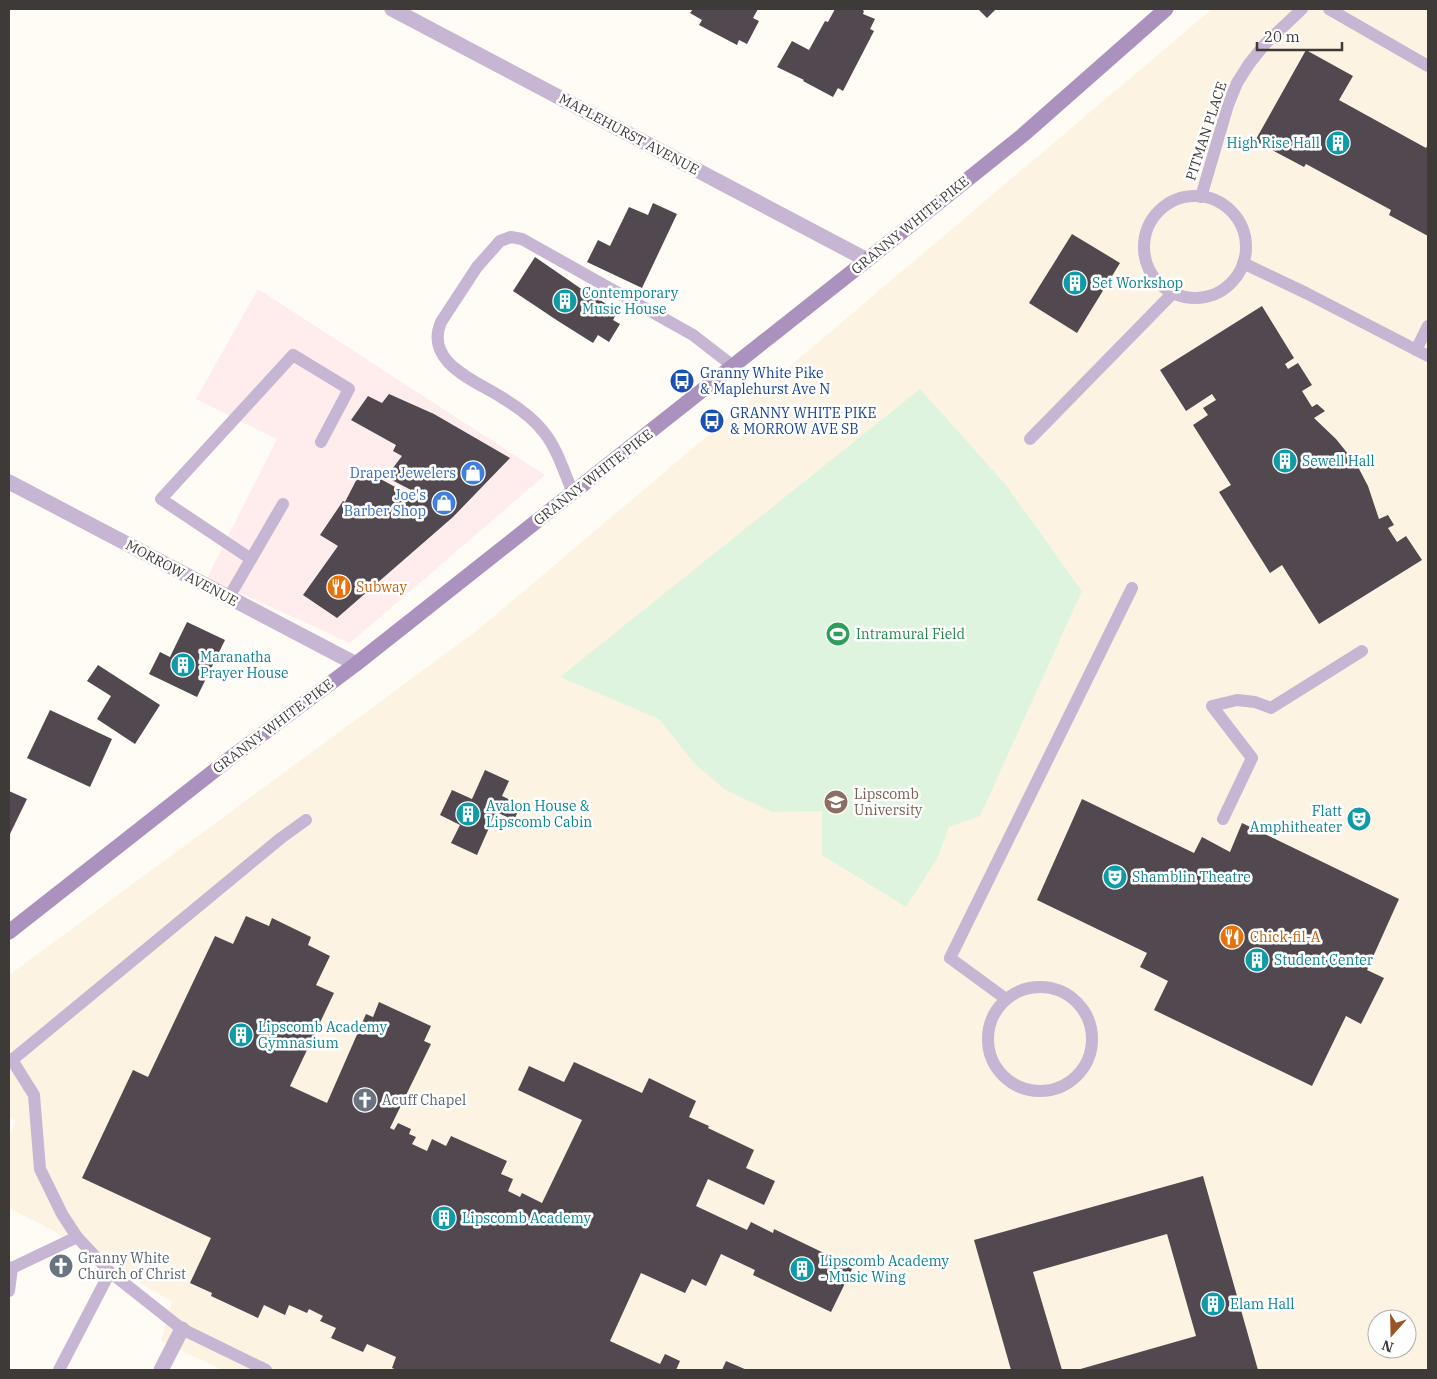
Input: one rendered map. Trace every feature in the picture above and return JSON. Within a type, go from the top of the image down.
[{"type":"main road","name":"GRANNY WHITE PIKE","points":[[9,932],[233,756],[356,664],[867,260],[1023,135],[1166,9]]},
{"type":"street","name":"MAPLEHURST AVENUE","points":[[392,9],[867,260]]},
{"type":"street","name":"MORROW AVENUE","points":[[9,482],[356,664]]},
{"type":"street","points":[[161,1370],[182,1329]]},
{"type":"lane","name":"PITMAN PLACE","points":[[1201,197],[1236,83],[1265,44],[1302,9]]},
{"type":"lane","points":[[1329,9],[1428,66]]},
{"type":"lane","points":[[1196,196],[1211,198],[1226,206],[1237,217],[1244,232],[1246,248],[1243,263],[1235,278],[1222,290],[1207,296],[1189,298],[1173,293],[1159,283],[1149,269],[1144,252],[1145,235],[1152,219],[1163,206],[1178,198],[1196,196]]},
{"type":"lane","points":[[573,493],[556,454],[543,431],[527,415],[504,398],[454,368],[443,356],[438,344],[437,331],[441,322],[477,267],[500,241],[511,237],[522,239],[693,335],[733,366]]},
{"type":"lane","points":[[1243,263],[1428,356]]},
{"type":"lane","points":[[1030,439],[1173,293]]},
{"type":"lane","points":[[1416,350],[1428,326]]},
{"type":"lane","points":[[251,559],[161,499],[293,355],[349,389],[321,442]]},
{"type":"lane","points":[[229,597],[283,504]]},
{"type":"lane","points":[[1006,999],[950,958],[1132,588]]},
{"type":"lane","points":[[1223,819],[1252,758],[1212,706],[1237,700],[1255,702],[1271,708],[1362,651]]},
{"type":"lane","points":[[266,1370],[182,1329],[110,1272],[77,1237],[62,1214],[40,1169],[34,1094],[10,1060],[281,838],[306,820]]},
{"type":"lane","points":[[1037,986],[1054,988],[1069,995],[1082,1007],[1089,1022],[1092,1038],[1090,1055],[1082,1070],[1069,1082],[1054,1089],[1036,1090],[1020,1086],[1005,1077],[994,1063],[988,1047],[989,1029],[994,1013],[1006,999],[1020,991],[1037,986]]},
{"type":"lane","points":[[9,1291],[11,1267],[77,1237]]},
{"type":"lane","points":[[58,1370],[110,1272]]},
{"type":"shaded area","name":"Lipscomb University","points":[[1212,9],[1428,9],[1428,1370],[222,1370],[161,1341],[172,1302],[54,1231],[9,1208],[9,1137],[16,1121],[9,1118],[9,975],[479,629]]},
{"type":"shaded area","points":[[258,289],[545,475],[350,643],[207,578],[277,439],[196,399]]},
{"type":"green space","name":"Intramural Field","points":[[920,389],[1006,485],[1082,591],[980,816],[949,827],[937,859],[906,907],[822,855],[822,811],[772,812],[724,789],[694,763],[659,719],[560,677]]},
{"type":"building","points":[[693,9],[758,9],[753,18],[759,21],[747,44],[739,40],[737,45],[699,25],[702,20],[690,13]]},
{"type":"building","points":[[835,9],[861,9],[864,11],[863,14],[875,19],[870,29],[874,31],[843,91],[838,88],[833,97],[777,67],[792,41],[809,50],[825,21],[828,22]]},
{"type":"building","points":[[978,9],[996,9],[987,18]]},
{"type":"building","name":"High Rise Hall","points":[[1306,50],[1353,76],[1339,100],[1426,148],[1428,144],[1428,236],[1389,215],[1391,210],[1306,164],[1304,167],[1255,141]]},
{"type":"building","points":[[653,203],[677,214],[642,288],[587,262],[598,240],[610,246],[629,207],[648,215]]},
{"type":"building","name":"Set Workshop","points":[[1072,234],[1120,263],[1077,333],[1029,303]]},
{"type":"building","name":"Contemporary Music House","points":[[535,257],[618,311],[613,320],[620,324],[609,342],[598,335],[593,343],[513,291]]},
{"type":"building","name":"Sewell Hall","points":[[1262,306],[1294,358],[1285,364],[1288,369],[1298,363],[1312,385],[1302,391],[1312,407],[1317,404],[1325,411],[1314,418],[1336,439],[1357,465],[1368,486],[1379,519],[1388,515],[1394,525],[1388,528],[1397,542],[1406,536],[1422,560],[1319,624],[1282,565],[1270,573],[1219,492],[1231,485],[1193,425],[1208,415],[1203,408],[1216,400],[1212,394],[1186,411],[1160,370]]},
{"type":"building","points":[[389,394],[434,414],[510,458],[453,517],[337,618],[303,595],[338,546],[320,535],[343,501],[345,502],[362,469],[410,495],[413,491],[386,477],[402,456],[393,451],[396,445],[351,420],[368,396],[382,403]]},
{"type":"building","name":"Maranatha Prayer House","points":[[187,622],[225,640],[197,697],[149,674],[160,652],[170,657]]},
{"type":"building","points":[[98,665],[160,705],[135,744],[97,719],[111,696],[87,681]]},
{"type":"building","points":[[50,710],[112,739],[90,787],[27,758]]},
{"type":"building","name":"Avalon House & Lipscomb Cabin","points":[[485,770],[509,781],[502,796],[521,805],[514,820],[496,812],[477,855],[451,843],[460,825],[440,815],[452,790],[472,799]]},
{"type":"building","points":[[9,791],[27,799],[9,836]]},
{"type":"building","name":"Student Center","points":[[1082,799],[1194,853],[1202,837],[1230,852],[1242,823],[1399,899],[1367,970],[1384,978],[1361,1024],[1346,1016],[1312,1086],[1154,1010],[1168,981],[1140,967],[1147,953],[1037,900]]},
{"type":"building","name":"Lipscomb Academy","points":[[246,916],[269,926],[272,918],[311,937],[308,945],[330,956],[316,985],[334,993],[290,1086],[327,1103],[366,1014],[373,1017],[379,1002],[431,1026],[424,1041],[431,1044],[390,1128],[394,1130],[398,1123],[411,1129],[409,1134],[416,1137],[412,1144],[427,1151],[432,1139],[446,1146],[451,1136],[507,1161],[501,1174],[513,1179],[508,1191],[520,1197],[522,1193],[542,1203],[582,1120],[518,1090],[529,1066],[564,1082],[574,1062],[642,1093],[649,1078],[696,1101],[689,1117],[754,1150],[746,1168],[775,1181],[764,1205],[708,1179],[696,1206],[747,1230],[751,1222],[773,1233],[774,1229],[853,1267],[831,1312],[753,1275],[755,1270],[721,1254],[706,1286],[692,1279],[685,1293],[641,1273],[610,1341],[660,1364],[665,1354],[680,1361],[676,1370],[397,1370],[392,1368],[396,1357],[367,1344],[363,1352],[331,1338],[336,1328],[320,1321],[323,1316],[309,1309],[307,1313],[289,1305],[285,1315],[264,1305],[258,1318],[211,1296],[212,1293],[190,1283],[211,1238],[82,1178],[133,1070],[148,1077],[215,936],[233,944]]},
{"type":"building","name":"Elam Hall","points":[[1203,1176],[1258,1370],[1077,1370],[1196,1336],[1167,1234],[1033,1272],[1062,1370],[1011,1370],[974,1240]]},
{"type":"building","points":[[726,1361],[747,1370],[722,1370]]},
{"type":"place","name":"High Rise Hall","points":[[1338,143]]},
{"type":"place","name":"Set Workshop","points":[[1075,283]]},
{"type":"place","name":"Contemporary Music House","points":[[565,301]]},
{"type":"place","name":"Granny White Pike & Maplehurst Ave N","points":[[682,381]]},
{"type":"place","name":"GRANNY WHITE PIKE & MORROW AVE SB","points":[[712,421]]},
{"type":"place","name":"Sewell Hall","points":[[1285,461]]},
{"type":"place","name":"Draper Jewelers","points":[[473,473]]},
{"type":"place","name":"Joe's Barber Shop","points":[[444,503]]},
{"type":"place","name":"Subway","points":[[339,587]]},
{"type":"place","name":"Intramural Field","points":[[838,634]]},
{"type":"place","name":"Maranatha Prayer House","points":[[183,665]]},
{"type":"place","name":"Lipscomb University","points":[[836,802]]},
{"type":"place","name":"Avalon House & Lipscomb Cabin","points":[[468,814]]},
{"type":"place","name":"Flatt Amphitheater","points":[[1359,819]]},
{"type":"place","name":"Shamblin Theatre","points":[[1115,877]]},
{"type":"place","name":"Chick-fil-A","points":[[1232,937]]},
{"type":"place","name":"Student Center","points":[[1257,960]]},
{"type":"place","name":"Lipscomb Academy Gymnasium","points":[[241,1035]]},
{"type":"place","name":"Acuff Chapel","points":[[365,1100]]},
{"type":"place","name":"Lipscomb Academy","points":[[444,1218]]},
{"type":"place","name":"Granny White Church of Christ","points":[[61,1266]]},
{"type":"place","name":"Lipscomb Academy - Music Wing","points":[[802,1269]]},
{"type":"place","name":"Elam Hall","points":[[1213,1304]]}]
